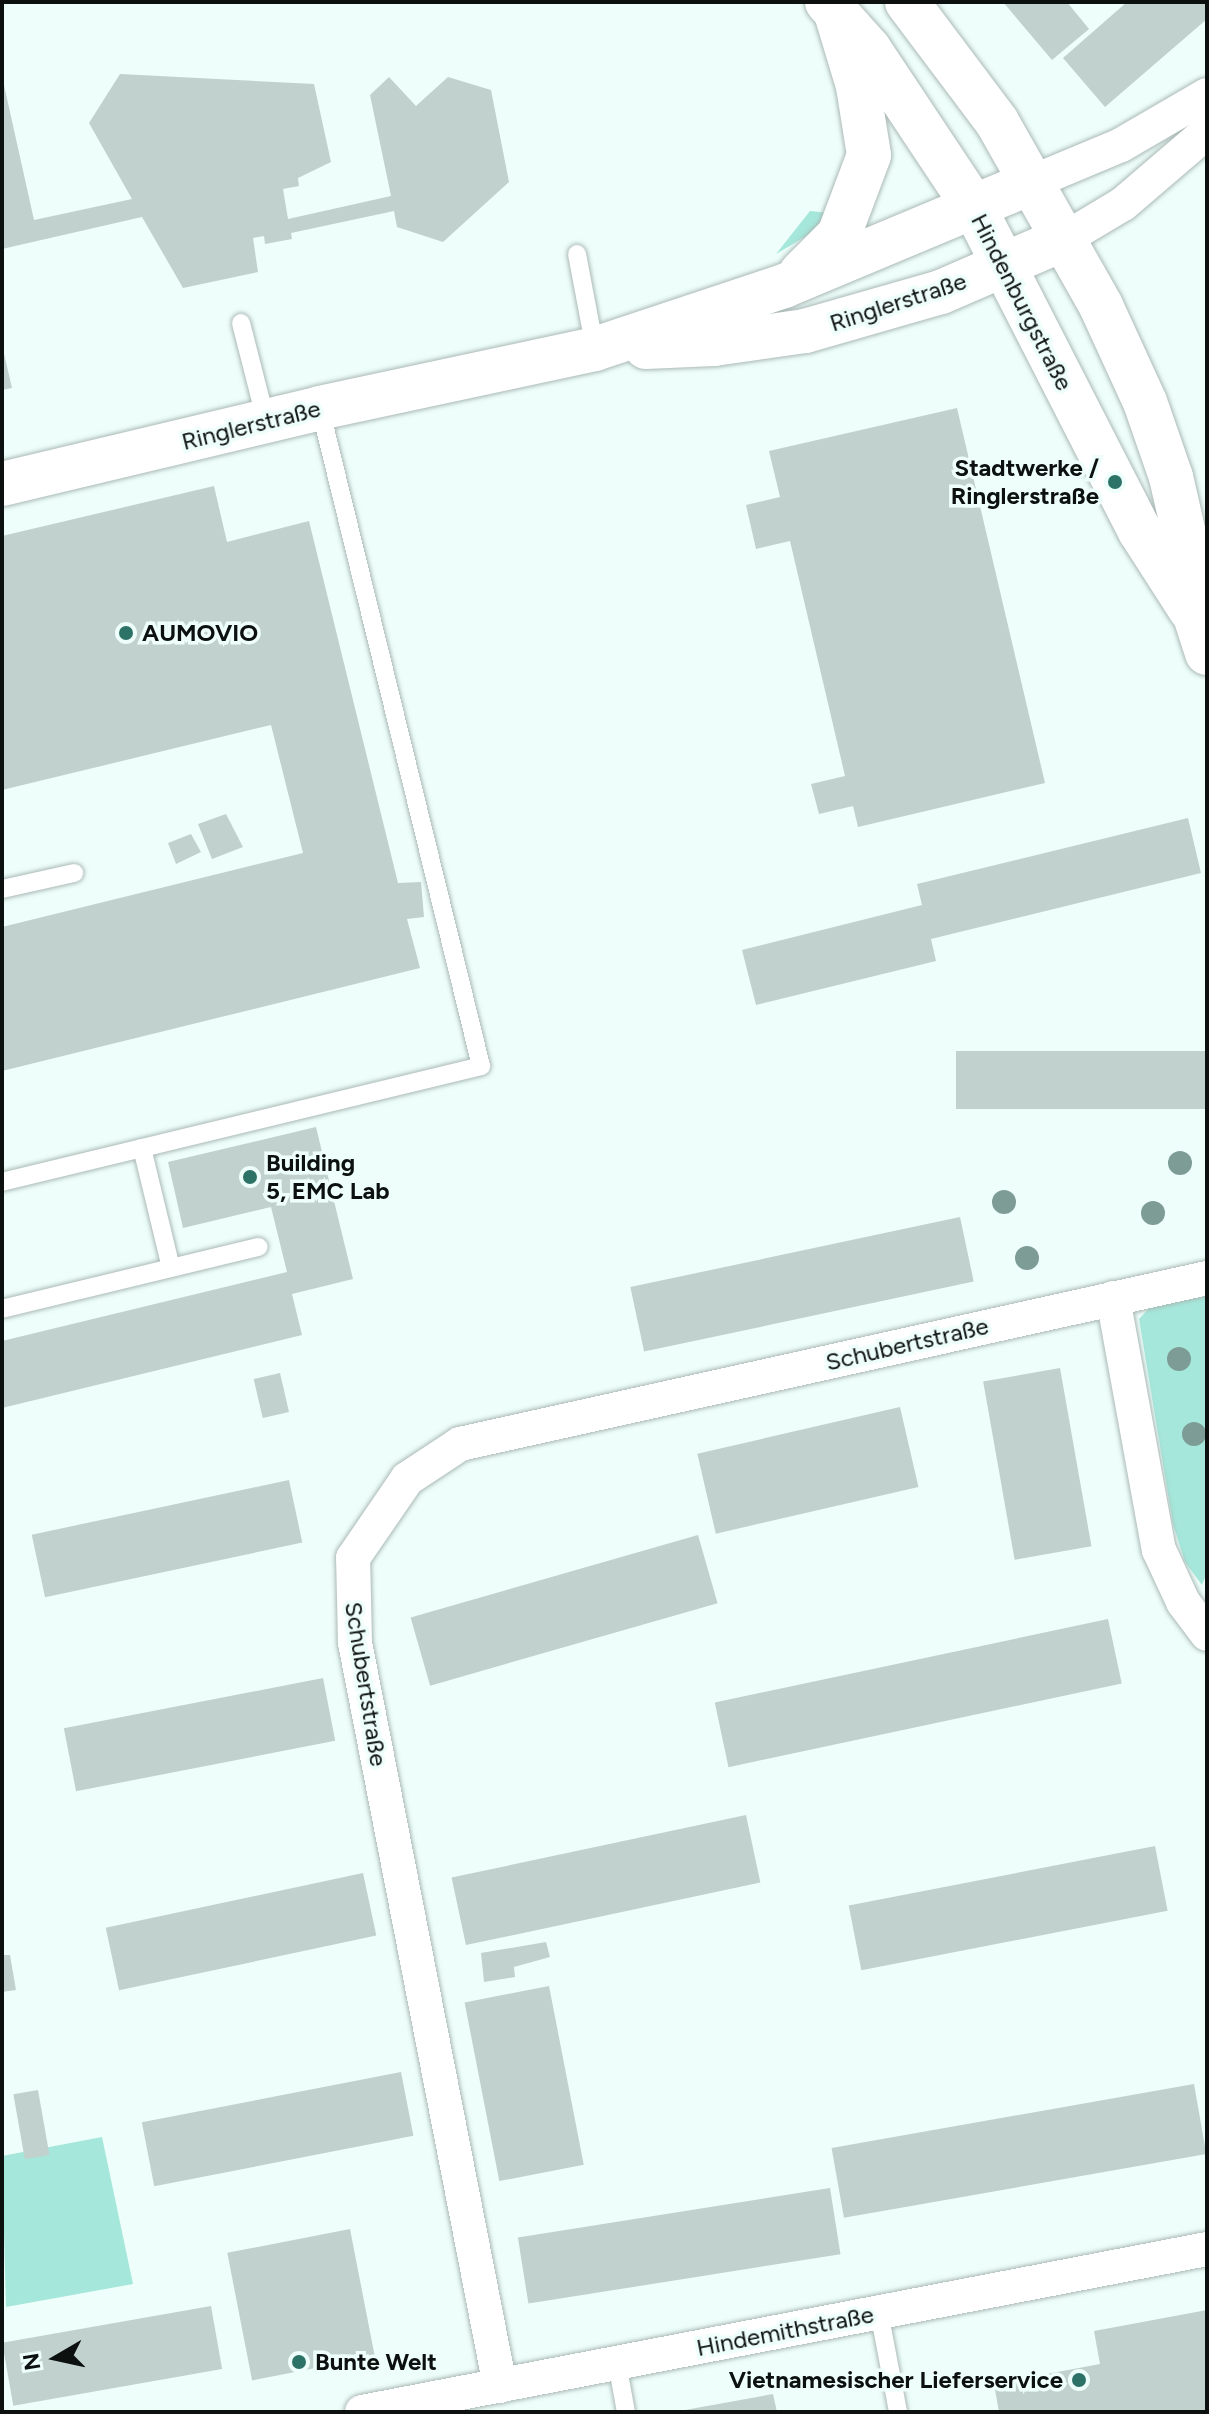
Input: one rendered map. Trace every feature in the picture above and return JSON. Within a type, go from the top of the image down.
[{"type":"street","name":"Hindenburgstraße","points":[[907,2],[1035,181],[1145,402],[1187,547],[1201,634]]},
{"type":"street","name":"Hindenburgstraße","points":[[831,6],[869,49],[974,207],[1140,531],[1201,634]]},
{"type":"street","points":[[784,286],[819,260],[839,235],[869,155],[858,86],[831,6]]},
{"type":"street","points":[[1035,181],[1091,158],[1207,95]]},
{"type":"street","name":"Ringlerstraße","points":[[595,349],[714,344],[805,331],[921,300],[1066,238],[1123,204],[1207,132]]},
{"type":"street","name":"Ringlerstraße","points":[[2,484],[320,408],[595,349],[784,286],[1035,181]]},
{"type":"street","name":"Schubertstraße","points":[[500,2386],[355,1643],[353,1558],[407,1479],[460,1444],[1207,1278]]},
{"type":"street","points":[[1113,1298],[1159,1550],[1183,1602],[1207,1634]]},
{"type":"street","name":"Hindemithstraße","points":[[362,2412],[1207,2249]]},
{"type":"lane","points":[[577,254],[595,349]]},
{"type":"lane","points":[[241,323],[266,421]]},
{"type":"lane","points":[[2,1182],[481,1066],[320,408]]},
{"type":"lane","points":[[2,889],[74,873]]},
{"type":"lane","points":[[142,1148],[171,1268]]},
{"type":"lane","points":[[2,1309],[259,1247]]},
{"type":"lane","points":[[879,2312],[898,2412]]},
{"type":"lane","points":[[617,2363],[626,2412]]},
{"type":"green space","points":[[810,211],[830,213],[808,235],[776,254]]},
{"type":"green space","points":[[1207,1296],[1207,1572],[1202,1585],[1185,1562],[1173,1524],[1139,1319],[1153,1304]]},
{"type":"green space","points":[[102,2137],[133,2284],[6,2307],[2,2156]]},
{"type":"building","points":[[1003,2],[1067,2],[1089,29],[1052,60]]},
{"type":"building","points":[[1127,2],[1207,2],[1207,19],[1105,107],[1063,58]]},
{"type":"building","points":[[120,74],[314,84],[331,162],[298,178],[299,186],[283,189],[288,219],[391,196],[370,95],[389,77],[416,106],[448,77],[491,90],[509,182],[443,242],[397,227],[394,211],[291,233],[292,239],[265,244],[264,236],[253,238],[258,272],[183,288],[142,217],[2,249],[2,76],[34,220],[132,199],[89,123]]},
{"type":"building","points":[[2,345],[12,388],[2,390]]},
{"type":"building","points":[[957,408],[1045,783],[858,827],[853,806],[819,814],[811,784],[845,776],[790,541],[756,549],[746,505],[780,497],[769,451]]},
{"type":"building","points":[[214,486],[227,542],[309,521],[398,883],[421,882],[424,917],[407,919],[420,968],[2,1071],[2,927],[303,853],[271,725],[2,790],[2,536]]},
{"type":"building","points":[[226,814],[243,847],[212,859],[198,824]]},
{"type":"building","points":[[1188,818],[1201,873],[931,939],[936,961],[756,1005],[742,950],[922,905],[917,884]]},
{"type":"building","points":[[191,834],[201,852],[176,864],[168,843]]},
{"type":"building","points":[[956,1051],[1207,1051],[1207,1109],[956,1109]]},
{"type":"building","points":[[316,1127],[353,1279],[292,1294],[302,1335],[2,1408],[2,1341],[287,1272],[271,1207],[183,1228],[168,1162]]},
{"type":"building","points":[[960,1217],[974,1282],[644,1352],[630,1287]]},
{"type":"building","points":[[1060,1368],[1091,1546],[1015,1560],[983,1382]]},
{"type":"building","points":[[280,1373],[289,1412],[263,1418],[254,1379]]},
{"type":"building","points":[[900,1407],[918,1487],[716,1534],[697,1454]]},
{"type":"building","points":[[289,1480],[302,1543],[45,1597],[32,1535]]},
{"type":"building","points":[[698,1535],[718,1603],[430,1686],[411,1617]]},
{"type":"building","points":[[1108,1619],[1122,1684],[729,1767],[715,1703]]},
{"type":"building","points":[[323,1678],[335,1741],[76,1791],[64,1728]]},
{"type":"building","points":[[746,1815],[760,1882],[466,1945],[452,1878]]},
{"type":"building","points":[[1155,1846],[1168,1911],[861,1970],[849,1906]]},
{"type":"building","points":[[363,1873],[376,1936],[119,1990],[106,1928]]},
{"type":"building","points":[[546,1942],[550,1957],[514,1967],[515,1977],[484,1982],[481,1953]]},
{"type":"building","points":[[2,1955],[10,1955],[16,1990],[2,1992]]},
{"type":"building","points":[[549,1986],[584,2165],[499,2181],[465,2002]]},
{"type":"building","points":[[401,2072],[413,2136],[154,2186],[142,2122]]},
{"type":"building","points":[[1194,2084],[1206,2154],[844,2218],[832,2148]]},
{"type":"building","points":[[38,2090],[49,2155],[25,2159],[13,2094]]},
{"type":"building","points":[[830,2188],[840,2254],[528,2304],[518,2237]]},
{"type":"building","points":[[350,2229],[375,2357],[252,2380],[227,2253]]},
{"type":"building","points":[[211,2306],[222,2369],[13,2406],[2,2343]]},
{"type":"building","points":[[1207,2310],[1207,2412],[999,2412],[994,2384],[1100,2364],[1094,2331]]},
{"type":"building","points":[[773,2394],[777,2412],[685,2412],[685,2410]]},
{"type":"place","name":"Stadtwerke / Ringlerstraße","points":[[1115,482]]},
{"type":"place","name":"AUMOVIO","points":[[126,633]]},
{"type":"place","name":"Building 5, EMC Lab","points":[[250,1177]]},
{"type":"place","name":"Bunte Welt","points":[[299,2362]]},
{"type":"place","name":"Vietnamesischer Lieferservice","points":[[1079,2380]]}]
